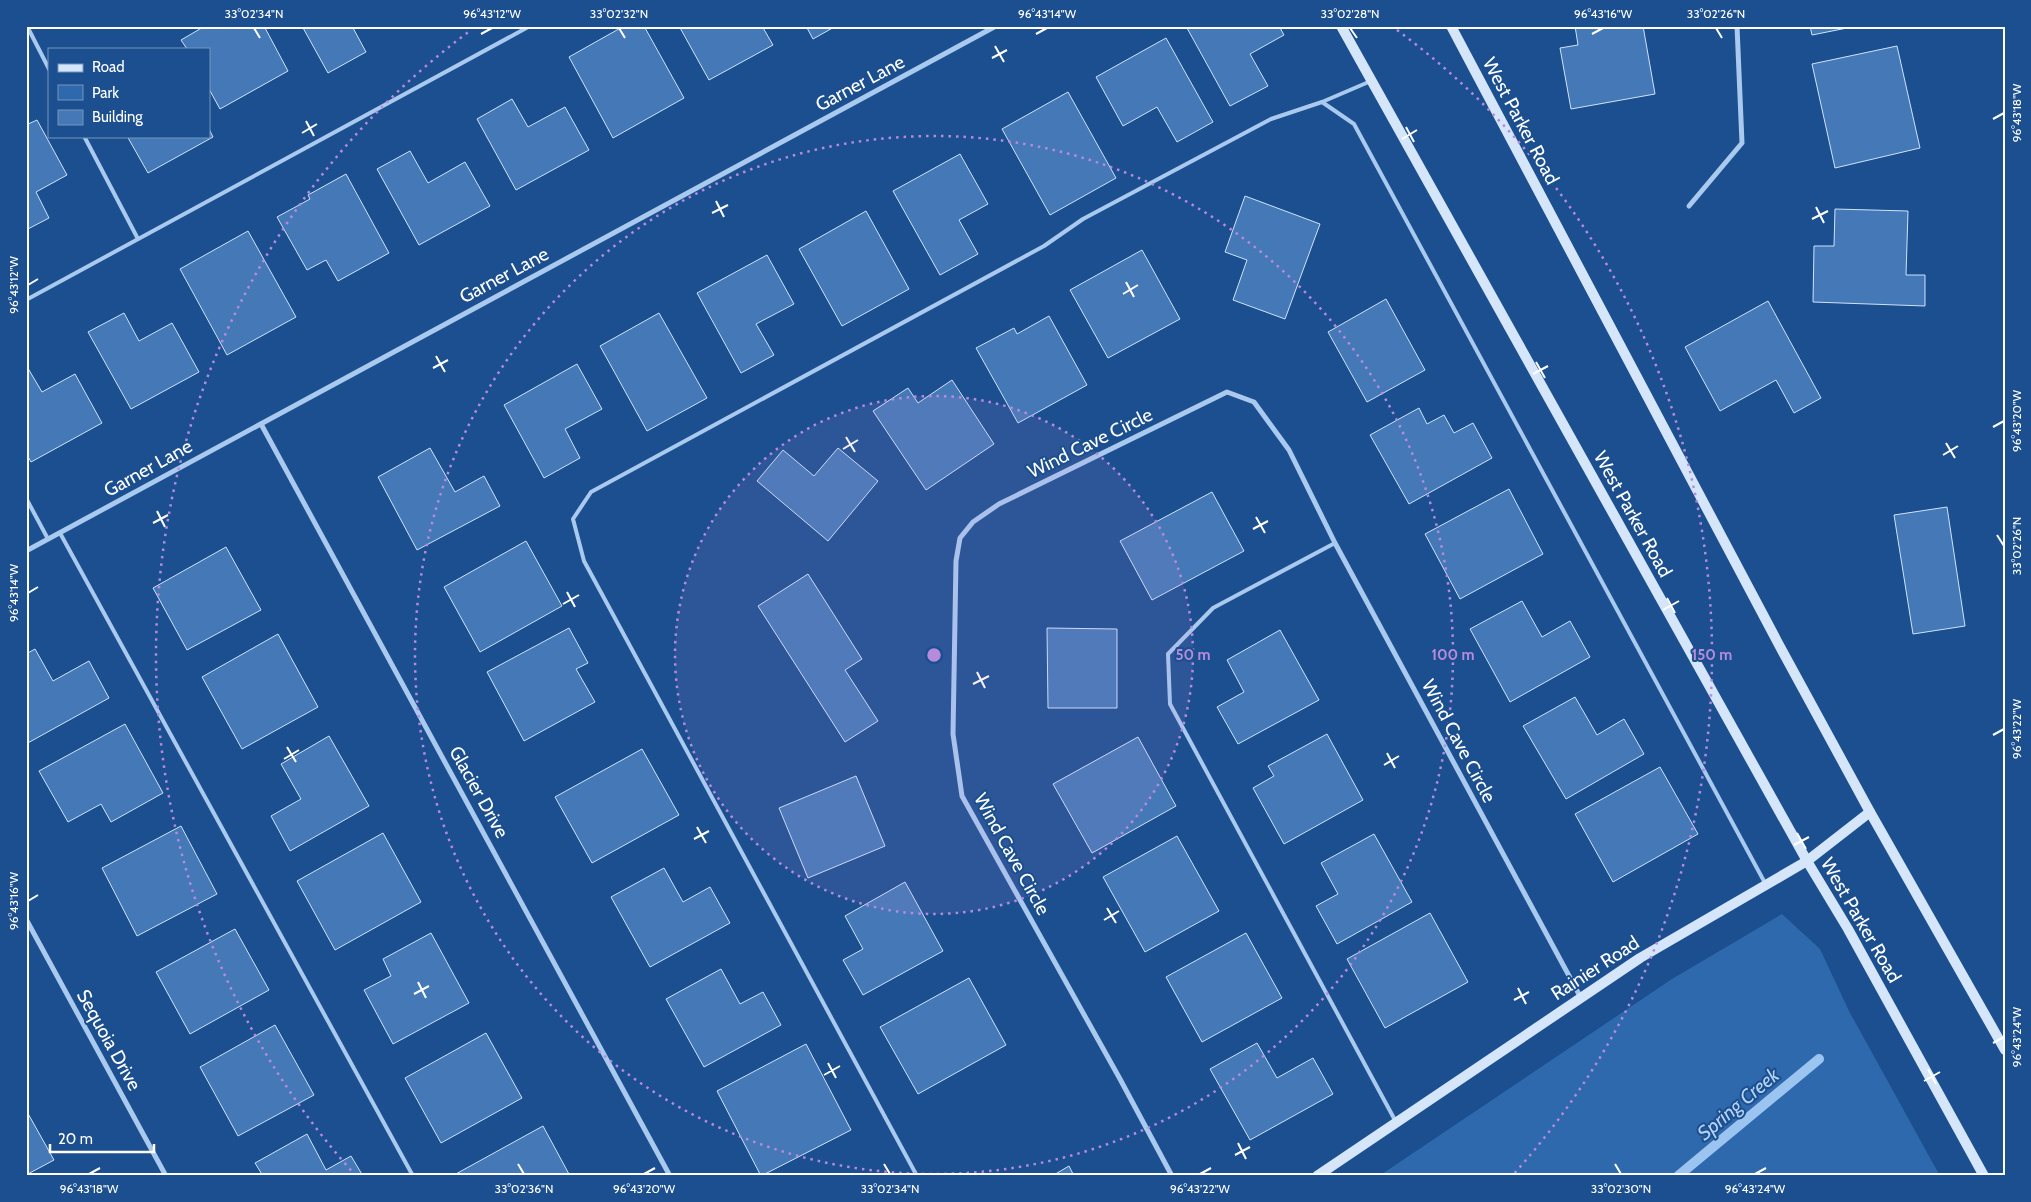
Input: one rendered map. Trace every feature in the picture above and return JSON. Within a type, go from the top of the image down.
[{"type":"main road","name":"West Parker Road","points":[[1341,26],[1807,861],[1848,929],[1984,1176]]},
{"type":"main road","name":"West Parker Road","points":[[1451,26],[1778,643],[1870,812],[2003,1047]]},
{"type":"main road","name":"Rainier Road","points":[[1317,1176],[1640,958],[1807,861],[1870,812]]},
{"type":"street","name":"Garner Lane","points":[[26,551],[996,26]]},
{"type":"street","points":[[1689,206],[1742,143],[1737,26]]},
{"type":"street","name":"Wind Cave Circle","points":[[1172,1176],[962,796],[953,734],[956,561],[960,538],[973,522],[999,504],[1227,392],[1254,402],[1289,450],[1335,543],[1580,998]]},
{"type":"street","name":"Glacier Drive","points":[[261,424],[670,1176]]},
{"type":"street","name":"Sequoia Drive","points":[[26,919],[166,1176]]},
{"type":"lane","points":[[27,26],[48,67]]},
{"type":"lane","points":[[26,300],[530,26]]},
{"type":"lane","points":[[917,1176],[584,560],[573,519],[591,492],[1044,246],[1083,219],[1271,119],[1322,102],[1370,81]]},
{"type":"lane","points":[[1322,102],[1354,124],[1767,885]]},
{"type":"lane","points":[[85,138],[138,240]]},
{"type":"lane","points":[[26,498],[48,539]]},
{"type":"lane","points":[[60,533],[413,1176]]},
{"type":"lane","points":[[1335,543],[1213,608],[1168,654],[1170,704],[1396,1122]]},
{"type":"green space","points":[[1782,914],[1820,949],[1849,1011],[1940,1176],[1379,1176],[1672,979]]},
{"type":"building","points":[[205,26],[264,26],[288,71],[220,109],[210,91],[210,48],[186,48],[181,40]]},
{"type":"building","points":[[302,26],[352,26],[366,52],[328,73]]},
{"type":"building","points":[[624,26],[644,26],[684,98],[613,138],[569,57]]},
{"type":"building","points":[[679,26],[762,26],[773,45],[709,80]]},
{"type":"building","points":[[806,26],[836,26],[813,39]]},
{"type":"building","points":[[1190,26],[1279,26],[1284,35],[1250,54],[1268,86],[1230,106],[1187,28]]},
{"type":"building","points":[[1575,26],[1643,26],[1655,94],[1571,109],[1560,48],[1578,45]]},
{"type":"building","points":[[1810,26],[1857,26],[1812,35]]},
{"type":"building","points":[[1166,38],[1213,122],[1177,142],[1157,107],[1123,126],[1096,77]]},
{"type":"building","points":[[1897,46],[1920,148],[1835,168],[1812,64]]},
{"type":"building","points":[[1068,92],[1116,178],[1050,215],[1002,129]]},
{"type":"building","points":[[512,99],[528,127],[565,107],[589,150],[516,190],[477,119]]},
{"type":"building","points":[[37,120],[67,175],[36,192],[49,218],[26,230],[26,125]]},
{"type":"building","points":[[210,131],[213,137],[148,173],[128,138],[210,138]]},
{"type":"building","points":[[410,151],[428,183],[465,162],[490,206],[419,245],[377,169]]},
{"type":"building","points":[[960,154],[988,204],[959,220],[978,254],[940,275],[893,191]]},
{"type":"building","points":[[346,174],[389,253],[338,281],[326,260],[307,270],[277,217],[310,199],[308,195]]},
{"type":"building","points":[[1245,196],[1320,224],[1285,319],[1233,300],[1247,260],[1225,252]]},
{"type":"building","points":[[1835,209],[1908,211],[1906,275],[1925,275],[1925,306],[1813,302],[1814,246],[1834,246]]},
{"type":"building","points":[[866,211],[909,289],[842,326],[799,249]]},
{"type":"building","points":[[248,231],[296,317],[227,355],[180,269]]},
{"type":"building","points":[[1142,250],[1180,319],[1108,358],[1070,290]]},
{"type":"building","points":[[767,255],[794,304],[756,324],[774,355],[741,373],[697,293]]},
{"type":"building","points":[[1386,299],[1425,370],[1367,402],[1328,332]]},
{"type":"building","points":[[1768,301],[1821,398],[1794,413],[1776,380],[1720,411],[1685,347]]},
{"type":"building","points":[[124,313],[139,341],[172,323],[199,372],[131,409],[88,332]]},
{"type":"building","points":[[659,313],[707,398],[647,431],[600,346]]},
{"type":"building","points":[[1049,316],[1087,385],[1018,423],[976,348],[1014,328],[1017,334]]},
{"type":"building","points":[[577,364],[602,409],[565,429],[580,458],[544,478],[504,405]]},
{"type":"building","points":[[26,365],[42,392],[75,374],[102,423],[31,462],[26,453]]},
{"type":"building","points":[[952,380],[994,444],[926,490],[873,411],[908,388],[918,403]]},
{"type":"building","points":[[1419,408],[1427,424],[1444,415],[1454,433],[1473,423],[1492,458],[1409,504],[1370,435]]},
{"type":"building","points":[[430,448],[455,492],[484,476],[500,506],[417,550],[378,477]]},
{"type":"building","points":[[838,448],[878,481],[828,541],[757,481],[783,450],[814,476]]},
{"type":"building","points":[[1509,489],[1543,554],[1460,599],[1425,534]]},
{"type":"building","points":[[1212,492],[1244,551],[1152,600],[1120,541]]},
{"type":"building","points":[[1947,507],[1965,626],[1913,634],[1894,515]]},
{"type":"building","points":[[526,541],[562,606],[480,652],[444,587]]},
{"type":"building","points":[[226,547],[261,610],[187,650],[153,588]]},
{"type":"building","points":[[808,574],[862,659],[845,670],[878,721],[845,742],[758,606]]},
{"type":"building","points":[[1522,601],[1542,637],[1570,621],[1590,657],[1510,702],[1470,629]]},
{"type":"building","points":[[569,628],[588,663],[576,669],[595,702],[524,741],[487,672]]},
{"type":"building","points":[[1047,628],[1117,629],[1117,708],[1048,708]]},
{"type":"building","points":[[1280,630],[1319,700],[1238,744],[1217,707],[1244,692],[1227,660]]},
{"type":"building","points":[[278,634],[318,707],[242,749],[202,677]]},
{"type":"building","points":[[35,649],[53,681],[89,661],[109,698],[26,744],[26,654]]},
{"type":"building","points":[[1575,697],[1597,735],[1624,719],[1644,754],[1566,799],[1523,726]]},
{"type":"building","points":[[125,724],[163,793],[111,822],[101,804],[68,822],[39,771]]},
{"type":"building","points":[[1327,734],[1363,800],[1284,844],[1253,788],[1274,776],[1268,766]]},
{"type":"building","points":[[329,736],[369,806],[290,851],[271,816],[301,799],[281,764]]},
{"type":"building","points":[[1138,737],[1176,806],[1092,853],[1053,784]]},
{"type":"building","points":[[642,749],[679,815],[592,863],[555,797]]},
{"type":"building","points":[[1660,767],[1698,834],[1613,882],[1575,814]]},
{"type":"building","points":[[856,776],[885,846],[808,878],[779,808]]},
{"type":"building","points":[[181,826],[217,894],[137,936],[102,868]]},
{"type":"building","points":[[383,833],[421,902],[335,950],[297,881]]},
{"type":"building","points":[[1374,834],[1412,902],[1337,944],[1316,906],[1338,894],[1321,863]]},
{"type":"building","points":[[1177,836],[1219,911],[1145,952],[1103,877]]},
{"type":"building","points":[[664,868],[683,902],[710,887],[730,923],[650,967],[611,897]]},
{"type":"building","points":[[905,882],[943,951],[863,995],[843,960],[863,949],[845,916]]},
{"type":"building","points":[[1430,913],[1468,982],[1385,1028],[1347,959]]},
{"type":"building","points":[[235,929],[269,990],[190,1034],[156,972]]},
{"type":"building","points":[[431,933],[469,1003],[393,1044],[364,990],[391,976],[383,959]]},
{"type":"building","points":[[1246,933],[1282,998],[1202,1042],[1166,977]]},
{"type":"building","points":[[721,969],[740,1004],[763,992],[781,1025],[704,1067],[666,999]]},
{"type":"building","points":[[969,978],[1006,1045],[918,1094],[880,1027]]},
{"type":"building","points":[[275,1025],[314,1095],[238,1136],[200,1067]]},
{"type":"building","points":[[486,1033],[522,1098],[441,1143],[405,1078]]},
{"type":"building","points":[[1257,1043],[1277,1078],[1313,1058],[1333,1094],[1250,1140],[1210,1069]]},
{"type":"building","points":[[806,1044],[851,1130],[761,1176],[717,1091]]},
{"type":"building","points":[[26,1110],[54,1160],[26,1175]]},
{"type":"building","points":[[543,1126],[570,1176],[454,1175]]},
{"type":"building","points":[[307,1134],[326,1170],[351,1156],[363,1176],[263,1176],[255,1163]]},
{"type":"building","points":[[1069,1166],[1074,1176],[1052,1176]]},
{"type":"waterway","name":"Spring Creek","points":[[1678,1176],[1819,1059]]}]
